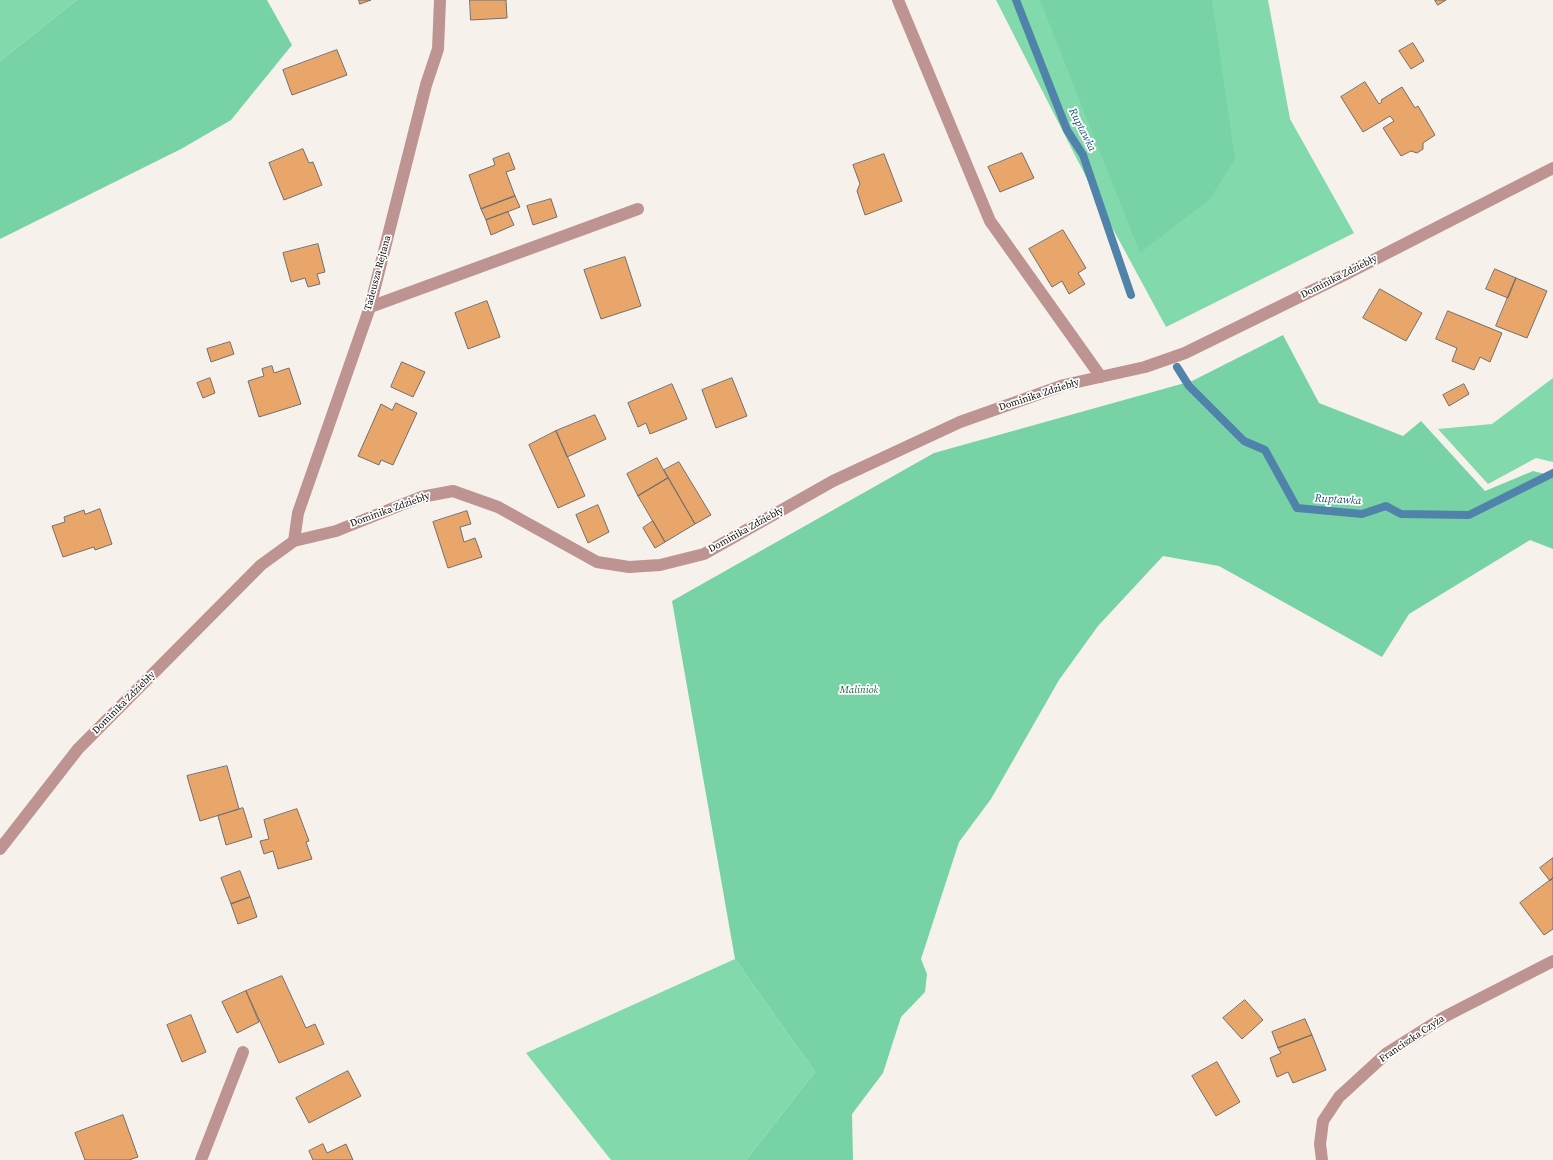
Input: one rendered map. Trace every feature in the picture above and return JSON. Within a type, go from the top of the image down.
[{"type":"street","name":"Tadeusza Rejtana","points":[[294,541],[298,513],[370,307],[426,85],[438,49],[440,0]]},
{"type":"street","points":[[898,0],[990,222],[1101,377]]},
{"type":"street","name":"Dominika Zdziebły","points":[[0,848],[78,749],[261,565],[294,541],[336,531],[421,497],[453,490],[498,507],[597,562],[628,567],[660,565],[704,554],[833,481],[960,422],[1064,385],[1145,367],[1185,353],[1348,273],[1553,168]]},
{"type":"street","points":[[370,307],[638,209]]},
{"type":"street","name":"Franciszka Czyża","points":[[1322,1160],[1320,1144],[1323,1121],[1339,1097],[1387,1053],[1444,1017],[1553,961]]},
{"type":"street","points":[[201,1160],[243,1052]]},
{"type":"green space","points":[[0,0],[77,0],[0,61]]},
{"type":"green space","points":[[77,0],[267,0],[292,45],[231,120],[181,149],[0,239],[0,61]]},
{"type":"green space","points":[[996,0],[1268,0],[1290,119],[1354,233],[1166,327],[1107,218]]},
{"type":"green space","points":[[1040,0],[1212,0],[1235,159],[1210,199],[1140,253]]},
{"type":"green space","name":"Maliniok","points":[[1283,335],[1319,403],[1403,436],[1421,421],[1485,491],[1533,471],[1553,476],[1553,549],[1530,540],[1409,614],[1382,657],[1219,566],[1163,556],[1098,626],[1059,680],[991,799],[959,842],[921,959],[927,974],[925,992],[901,1017],[883,1073],[852,1114],[853,1160],[746,1160],[815,1072],[735,959],[672,601],[934,453],[1192,381]]},
{"type":"green space","points":[[1553,378],[1553,462],[1536,458],[1488,484],[1438,429],[1492,424]]},
{"type":"green space","points":[[735,959],[815,1072],[746,1160],[611,1160],[526,1053]]},
{"type":"building","points":[[359,0],[371,0],[360,4]]},
{"type":"building","points":[[470,0],[506,0],[507,18],[471,20]]},
{"type":"building","points":[[1435,0],[1446,0],[1438,5]]},
{"type":"building","points":[[1413,43],[1424,61],[1411,69],[1399,51]]},
{"type":"building","points":[[337,50],[347,75],[292,95],[283,70]]},
{"type":"building","points":[[1365,82],[1379,104],[1382,102],[1381,100],[1402,87],[1415,108],[1418,106],[1435,135],[1423,143],[1423,149],[1417,153],[1411,151],[1401,156],[1383,128],[1394,121],[1390,116],[1363,132],[1341,97]]},
{"type":"building","points":[[303,149],[309,163],[313,162],[322,185],[284,200],[269,163]]},
{"type":"building","points":[[509,153],[515,169],[506,172],[515,196],[481,209],[469,175],[495,165],[493,159]]},
{"type":"building","points":[[1022,153],[1034,178],[1000,192],[988,167]]},
{"type":"building","points":[[884,154],[902,201],[865,215],[857,191],[860,184],[853,165]]},
{"type":"building","points":[[515,196],[520,207],[486,220],[481,209]]},
{"type":"building","points":[[551,199],[557,217],[533,225],[527,206]]},
{"type":"building","points":[[508,212],[514,225],[491,235],[486,220]]},
{"type":"building","points":[[1063,230],[1086,268],[1078,273],[1085,284],[1069,294],[1062,281],[1052,287],[1029,249]]},
{"type":"building","points":[[318,244],[325,272],[317,274],[320,284],[308,287],[305,278],[291,282],[283,253]]},
{"type":"building","points":[[625,257],[641,306],[601,319],[584,270]]},
{"type":"building","points":[[1495,269],[1516,278],[1508,298],[1486,289]]},
{"type":"building","points":[[1516,278],[1547,291],[1527,338],[1496,326]]},
{"type":"building","points":[[1380,289],[1422,313],[1406,341],[1363,318]]},
{"type":"building","points":[[487,301],[500,337],[468,349],[455,313]]},
{"type":"building","points":[[1448,311],[1502,333],[1490,362],[1480,357],[1474,370],[1452,361],[1457,348],[1436,339]]},
{"type":"building","points":[[230,342],[234,354],[211,362],[207,349]]},
{"type":"building","points":[[402,362],[425,372],[413,397],[391,387]]},
{"type":"building","points":[[272,366],[274,373],[289,368],[301,404],[259,417],[248,381],[264,376],[262,369]]},
{"type":"building","points":[[210,378],[215,393],[203,398],[197,383]]},
{"type":"building","points":[[732,378],[747,416],[716,428],[702,390]]},
{"type":"building","points":[[672,384],[687,419],[650,434],[646,423],[638,427],[628,403]]},
{"type":"building","points":[[1464,384],[1469,394],[1449,406],[1443,395]]},
{"type":"building","points":[[396,403],[417,413],[393,465],[381,460],[379,465],[358,456],[381,404],[392,410]]},
{"type":"building","points":[[595,415],[606,439],[567,457],[556,431]]},
{"type":"building","points":[[556,431],[585,496],[558,508],[529,445]]},
{"type":"building","points":[[657,458],[668,478],[638,496],[627,474]]},
{"type":"building","points":[[679,462],[711,515],[695,524],[664,470]]},
{"type":"building","points":[[668,478],[695,524],[665,542],[638,496]]},
{"type":"building","points":[[598,505],[609,532],[588,543],[576,515]]},
{"type":"building","points":[[100,509],[112,544],[95,550],[94,547],[63,557],[52,526],[65,522],[64,517],[84,510],[85,514]]},
{"type":"building","points":[[467,511],[471,524],[460,527],[464,542],[475,538],[482,557],[448,568],[433,522]]},
{"type":"building","points":[[653,521],[665,542],[655,548],[643,528]]},
{"type":"building","points":[[227,766],[239,809],[200,821],[187,776]]},
{"type":"building","points":[[243,808],[252,837],[226,845],[218,816]]},
{"type":"building","points":[[297,809],[309,841],[306,842],[312,859],[278,869],[273,851],[264,854],[260,841],[269,839],[264,820]]},
{"type":"building","points":[[1553,858],[1553,878],[1550,881],[1540,868]]},
{"type":"building","points":[[240,871],[250,897],[231,904],[221,878]]},
{"type":"building","points":[[1553,878],[1553,929],[1544,935],[1520,903]]},
{"type":"building","points":[[250,897],[257,917],[238,924],[231,904]]},
{"type":"building","points":[[282,976],[306,1028],[315,1024],[324,1044],[279,1063],[246,991]]},
{"type":"building","points":[[246,991],[259,1022],[237,1033],[222,1002]]},
{"type":"building","points":[[1245,1000],[1263,1020],[1242,1039],[1223,1018]]},
{"type":"building","points":[[191,1015],[206,1052],[182,1062],[167,1025]]},
{"type":"building","points":[[1305,1019],[1312,1035],[1278,1048],[1272,1032]]},
{"type":"building","points":[[1312,1035],[1326,1070],[1293,1083],[1288,1072],[1277,1077],[1270,1058],[1281,1053],[1278,1048]]},
{"type":"building","points":[[1217,1062],[1240,1102],[1216,1116],[1192,1076]]},
{"type":"building","points":[[348,1071],[361,1096],[309,1123],[296,1098]]},
{"type":"building","points":[[123,1115],[138,1157],[129,1160],[85,1160],[75,1133]]},
{"type":"building","points":[[323,1144],[327,1153],[346,1144],[353,1160],[313,1160],[309,1151]]},
{"type":"waterway","name":"Ruptawka","points":[[1016,0],[1067,130],[1083,155],[1131,295]]},
{"type":"waterway","name":"Ruptawka","points":[[1177,367],[1189,386],[1244,441],[1265,450],[1297,508],[1362,514],[1386,506],[1401,514],[1469,515],[1553,473]]}]
